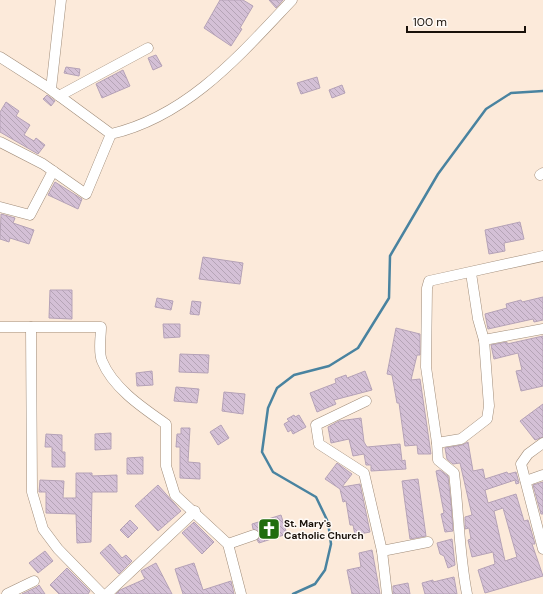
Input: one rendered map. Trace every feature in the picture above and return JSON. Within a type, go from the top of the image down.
[{"type":"street","points":[[55,92],[61,0]]},
{"type":"street","points":[[111,134],[134,128],[183,103],[226,68],[292,0]]},
{"type":"street","points":[[55,92],[148,48]]},
{"type":"street","points":[[0,57],[55,92],[111,134]]},
{"type":"street","points":[[0,142],[43,164],[86,194],[111,134]]},
{"type":"street","points":[[0,207],[30,215],[53,171]]},
{"type":"street","points":[[467,594],[462,568],[459,511],[454,473],[438,460],[437,442],[426,368],[427,288],[429,281],[543,256]]},
{"type":"street","points":[[437,442],[461,438],[487,420],[489,406],[484,340],[478,319],[474,281],[471,273]]},
{"type":"street","points":[[0,327],[101,327],[101,360],[113,379],[137,403],[166,424],[166,466],[175,495],[195,511],[228,544],[242,594]]},
{"type":"street","points":[[31,327],[32,492],[43,529],[58,549],[102,594]]},
{"type":"street","points":[[484,340],[543,329]]},
{"type":"street","points":[[366,401],[316,426],[319,444],[364,473],[382,551],[387,594]]},
{"type":"street","points":[[543,443],[528,454],[521,464],[543,549]]},
{"type":"street","points":[[526,481],[543,475]]},
{"type":"street","points":[[107,594],[195,511]]},
{"type":"street","points":[[228,544],[254,535]]},
{"type":"street","points":[[382,551],[428,542]]},
{"type":"street","points":[[7,594],[34,581]]},
{"type":"building","points":[[220,0],[243,0],[253,6],[240,28],[242,29],[231,46],[204,28]]},
{"type":"building","points":[[269,0],[283,0],[276,8]]},
{"type":"building","points":[[156,55],[162,66],[153,70],[148,58]]},
{"type":"building","points":[[66,67],[80,69],[79,76],[64,73]]},
{"type":"building","points":[[123,70],[130,86],[102,98],[96,84]]},
{"type":"building","points":[[317,77],[320,88],[301,94],[297,83]]},
{"type":"building","points":[[342,85],[345,93],[332,98],[329,90]]},
{"type":"building","points":[[47,95],[55,101],[51,106],[43,99]]},
{"type":"building","points":[[6,102],[19,111],[16,116],[30,125],[24,135],[34,141],[36,138],[45,145],[38,154],[0,132],[0,112]]},
{"type":"building","points":[[55,182],[82,199],[78,209],[48,195]]},
{"type":"building","points":[[1,214],[15,218],[13,223],[34,230],[29,244],[10,238],[9,242],[0,239]]},
{"type":"building","points":[[520,222],[524,239],[504,243],[505,251],[489,254],[485,230]]},
{"type":"building","points":[[203,257],[243,263],[240,284],[199,279]]},
{"type":"building","points":[[50,290],[72,290],[72,319],[49,318]]},
{"type":"building","points":[[543,297],[543,320],[534,322],[533,319],[488,329],[485,314],[507,308],[506,304]]},
{"type":"building","points":[[157,298],[173,301],[171,310],[155,307]]},
{"type":"building","points":[[192,301],[201,302],[199,315],[190,314]]},
{"type":"building","points":[[163,324],[180,324],[180,337],[164,338]]},
{"type":"building","points":[[396,328],[420,334],[420,355],[417,355],[411,380],[420,379],[431,454],[418,454],[417,445],[405,446],[399,403],[397,403],[392,375],[387,374]]},
{"type":"building","points":[[543,336],[543,386],[521,391],[516,371],[522,370],[518,353],[494,359],[491,345],[507,342],[507,344]]},
{"type":"building","points":[[180,354],[209,355],[208,373],[179,372]]},
{"type":"building","points":[[152,371],[153,385],[137,386],[136,373]]},
{"type":"building","points":[[365,371],[372,390],[334,400],[336,404],[317,412],[310,393],[336,383],[335,379],[346,375],[347,378]]},
{"type":"building","points":[[176,387],[199,389],[197,403],[174,401]]},
{"type":"building","points":[[224,392],[245,394],[243,414],[222,411]]},
{"type":"building","points":[[543,404],[543,437],[535,440],[520,421]]},
{"type":"building","points":[[294,415],[295,417],[299,415],[306,427],[293,434],[291,430],[288,432],[284,424],[289,421],[287,419]]},
{"type":"building","points":[[361,418],[364,442],[367,447],[400,444],[402,461],[405,460],[406,469],[371,471],[371,465],[366,465],[364,454],[353,456],[349,439],[331,443],[328,427],[339,421]]},
{"type":"building","points":[[221,425],[229,438],[218,445],[210,432]]},
{"type":"building","points":[[181,428],[190,428],[188,462],[200,463],[200,479],[180,478],[180,447],[176,447],[177,434],[181,434]]},
{"type":"building","points":[[111,433],[111,449],[95,450],[95,434]]},
{"type":"building","points":[[46,434],[62,435],[62,452],[65,452],[65,467],[52,467],[52,447],[45,447]]},
{"type":"building","points":[[468,442],[473,471],[483,469],[485,479],[507,472],[508,474],[516,472],[519,483],[516,484],[515,480],[485,490],[488,503],[516,494],[524,521],[528,520],[535,544],[532,544],[543,576],[485,593],[478,570],[495,564],[493,552],[472,557],[468,540],[471,539],[469,528],[465,529],[465,517],[472,515],[460,463],[453,464],[447,459],[445,448],[462,445]],"holes":[[[503,508],[517,557],[505,561],[494,511]]]},
{"type":"building","points":[[143,457],[143,474],[127,474],[127,458]]},
{"type":"building","points":[[337,463],[352,474],[342,487],[360,484],[370,532],[355,535],[353,525],[350,525],[346,501],[343,502],[340,489],[325,479]]},
{"type":"building","points":[[440,470],[448,476],[453,531],[445,532],[441,514],[444,513],[436,471]]},
{"type":"building","points":[[76,473],[92,473],[92,476],[117,475],[117,492],[92,492],[91,542],[77,543],[76,514],[46,513],[46,492],[39,492],[40,480],[64,481],[63,498],[76,498]]},
{"type":"building","points":[[418,479],[426,536],[410,539],[402,481]]},
{"type":"building","points":[[543,482],[543,514],[541,514],[533,485]]},
{"type":"building","points":[[158,485],[181,511],[158,531],[135,506]]},
{"type":"building","name":"St. Mary's Catholic Church","points":[[281,515],[287,534],[259,543],[257,540],[260,537],[260,533],[253,529],[252,524]]},
{"type":"building","points":[[130,520],[138,528],[128,538],[120,530]]},
{"type":"building","points":[[194,522],[214,542],[202,554],[182,533]]},
{"type":"building","points":[[452,539],[455,565],[448,568],[444,556],[440,554],[437,543]]},
{"type":"building","points":[[110,544],[122,558],[126,555],[132,561],[119,574],[100,553]]},
{"type":"building","points":[[372,550],[380,594],[352,594],[347,570],[361,567],[359,553]]},
{"type":"building","points":[[45,551],[53,561],[38,573],[29,563]]},
{"type":"building","points":[[156,563],[172,594],[116,594],[120,590],[145,579],[141,571]]},
{"type":"building","points":[[194,563],[203,590],[231,581],[234,594],[183,594],[175,569]]},
{"type":"building","points":[[67,568],[90,591],[88,594],[59,594],[50,585]]},
{"type":"building","points":[[454,577],[457,594],[425,594],[422,583]]},
{"type":"building","points":[[408,583],[410,594],[393,594],[393,586]]},
{"type":"building","points":[[39,585],[45,594],[22,594],[37,587]]},
{"type":"waterway","points":[[293,594],[315,584],[325,570],[331,544],[328,522],[316,497],[273,472],[262,452],[268,408],[277,388],[294,375],[329,366],[358,348],[389,298],[390,256],[438,174],[486,109],[511,93],[543,91]]},
{"type":"place","name":"St. Mary's Catholic Church","points":[[269,529]]}]
